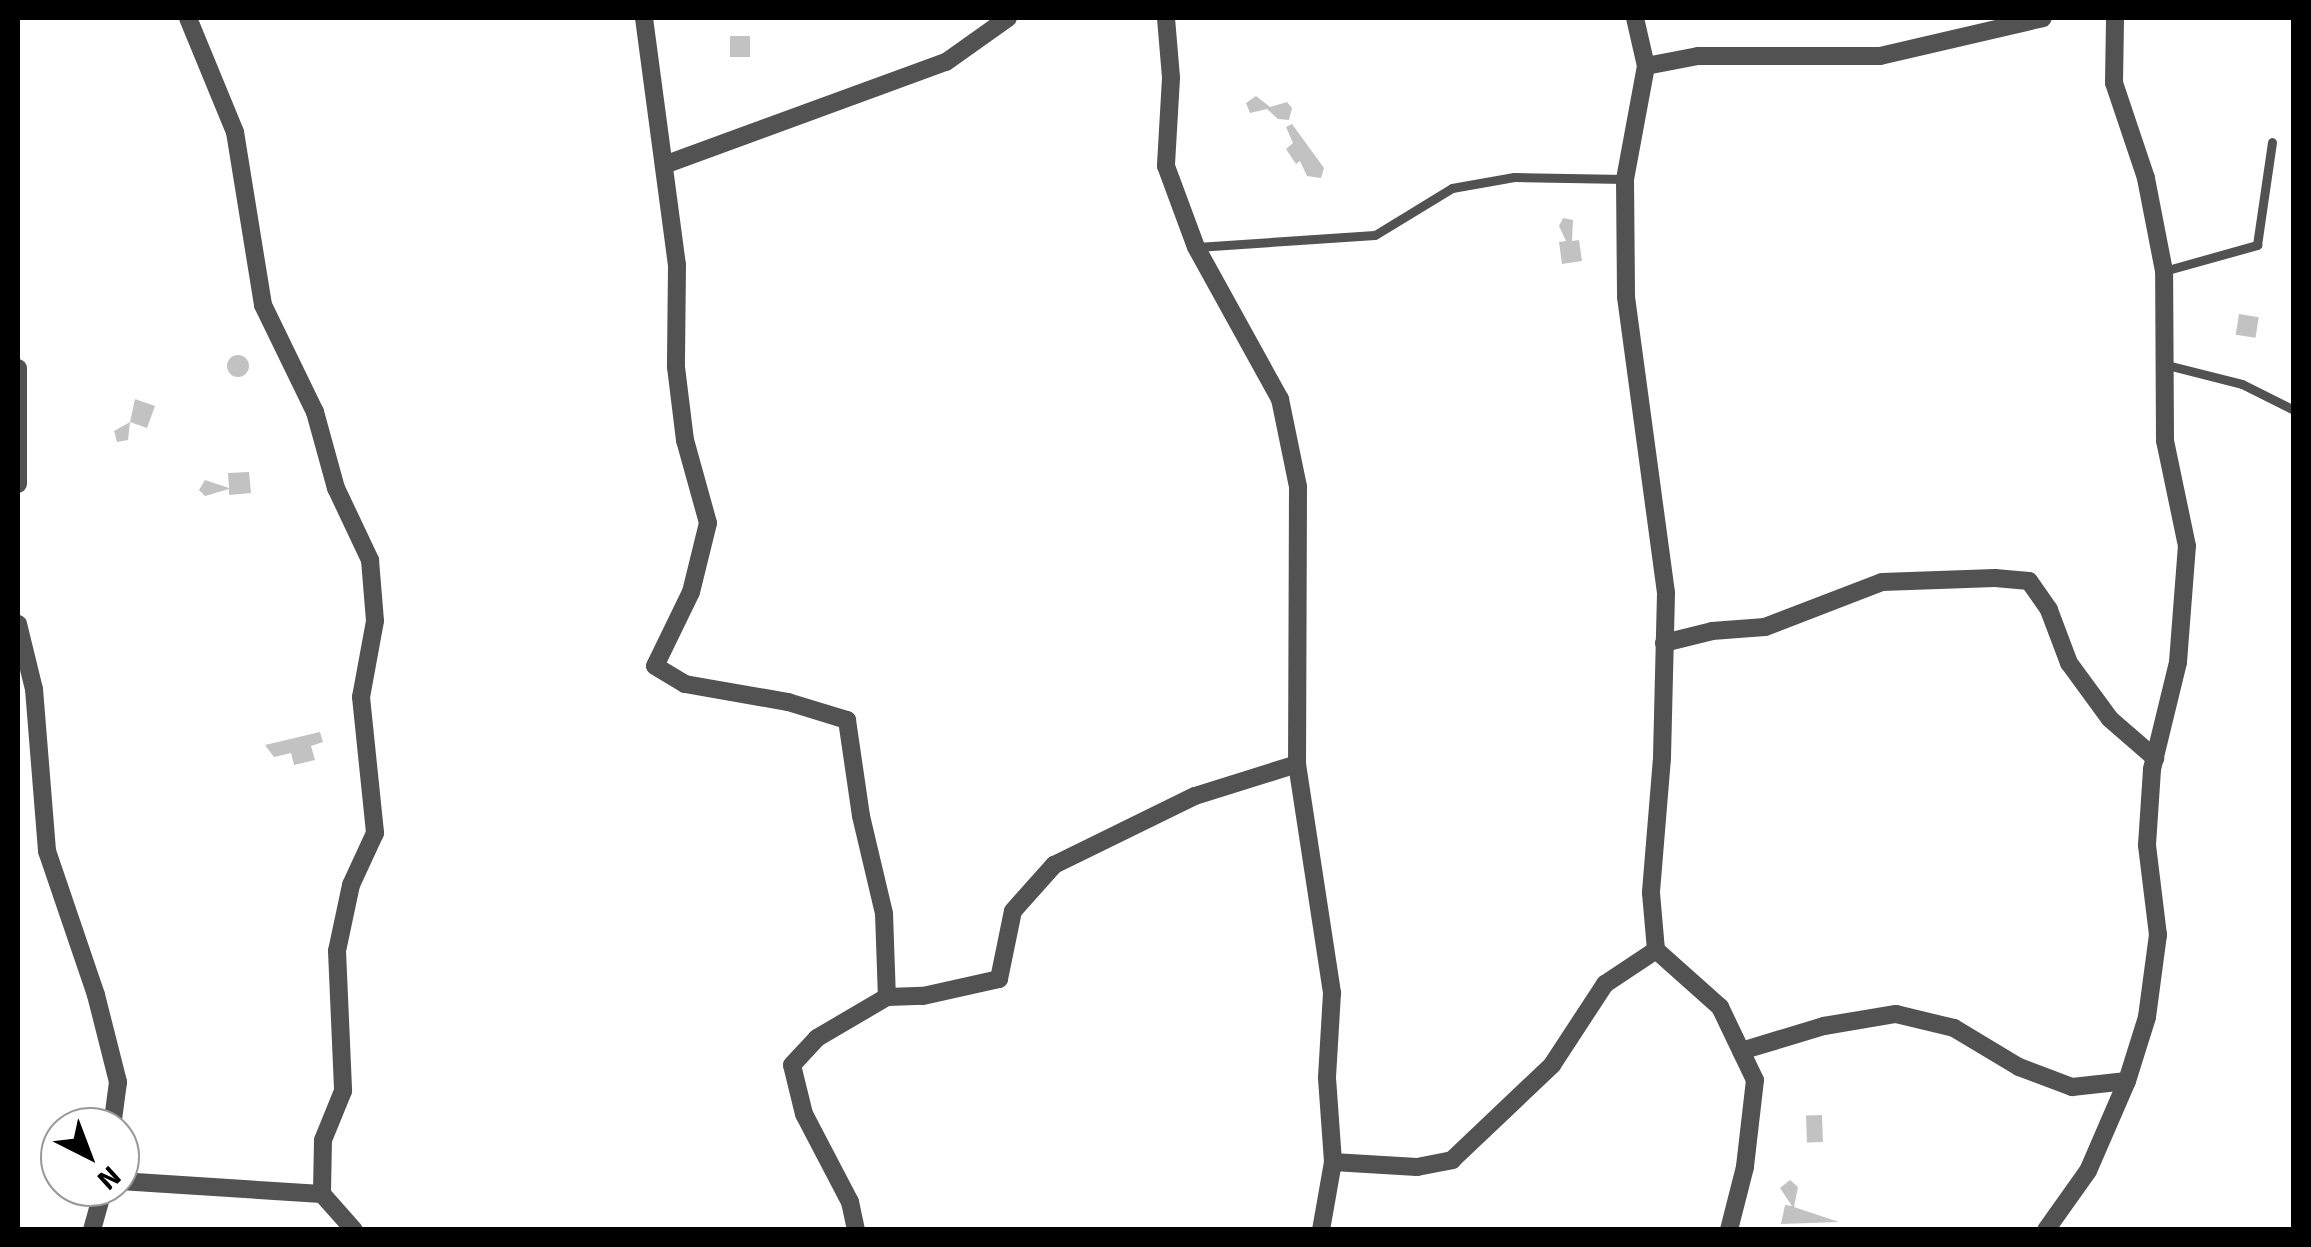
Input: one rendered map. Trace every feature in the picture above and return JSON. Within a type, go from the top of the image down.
[{"type":"street","points":[[188,18],[235,132],[263,304],[315,412],[336,488],[370,560],[375,621],[361,697],[375,832],[351,884],[337,951],[343,1091],[323,1140],[322,1194],[354,1230]]},
{"type":"street","points":[[644,18],[676,264],[676,367],[685,440],[708,523],[691,592],[656,666],[685,684],[788,702],[848,720],[861,816],[884,912],[887,996]]},
{"type":"street","points":[[664,165],[946,62],[1008,18]]},
{"type":"street","points":[[1148,18],[1166,26],[1171,78],[1166,166],[1196,247],[1280,400],[1298,487],[1297,764],[1332,993],[1327,1078],[1333,1162],[1321,1230]]},
{"type":"street","points":[[1635,18],[1646,66],[1625,180],[1626,296],[1666,593],[1662,758],[1651,893],[1656,950],[1720,1007],[1755,1080],[1745,1166],[1729,1230]]},
{"type":"street","points":[[1646,66],[1698,56],[1880,56],[2043,18]]},
{"type":"street","points":[[2046,1230],[2088,1170],[2126,1081],[2147,1017],[2158,935],[2146,846],[2155,758],[2178,662],[2187,546],[2165,441],[2164,272],[2146,178],[2114,83],[2115,18]]},
{"type":"street","points":[[18,368],[18,484]]},
{"type":"street","points":[[1664,642],[1712,631],[1765,627],[1882,582],[1994,578],[2029,582],[2049,610],[2069,663],[2110,719],[2155,758]]},
{"type":"street","points":[[18,624],[34,689],[47,851],[96,995],[118,1082],[115,1107]]},
{"type":"street","points":[[856,1230],[850,1202],[804,1114],[792,1065],[817,1038],[887,996],[923,996],[999,979],[1013,911],[1054,865],[1195,796],[1297,764]]},
{"type":"street","points":[[1333,1162],[1417,1167],[1452,1160],[1552,1065],[1605,984],[1656,950]]},
{"type":"street","points":[[1741,1051],[1824,1026],[1896,1014],[1954,1028],[2019,1067],[2072,1087],[2126,1081]]},
{"type":"street","points":[[140,1182],[322,1194]]},
{"type":"lane","points":[[2164,272],[2258,245],[2272,142]]},
{"type":"lane","points":[[1196,247],[1374,235],[1452,188],[1514,177],[1625,180]]},
{"type":"lane","points":[[2167,365],[2242,384],[2294,410]]},
{"type":"building","points":[[730,36],[750,36],[750,57],[730,57]]},
{"type":"building","points":[[1256,96],[1270,107],[1287,102],[1292,108],[1289,120],[1278,119],[1267,109],[1250,113],[1246,103]]},
{"type":"building","points":[[1292,124],[1324,168],[1321,178],[1307,176],[1300,161],[1296,164],[1286,149],[1293,143],[1286,127]]},
{"type":"building","points":[[1563,218],[1573,220],[1572,241],[1579,240],[1582,261],[1562,264],[1559,242],[1566,241],[1559,226]]},
{"type":"building","points":[[2239,314],[2259,317],[2255,338],[2236,335]]},
{"type":"building","points":[[238,355],[246,358],[246,374],[238,377],[230,374],[227,366],[230,358]]},
{"type":"building","points":[[135,399],[155,406],[147,428],[130,422]]},
{"type":"building","points":[[130,422],[128,440],[117,442],[114,431]]},
{"type":"building","points":[[249,472],[251,493],[229,495],[229,489],[205,496],[199,490],[205,480],[229,488],[228,473]]},
{"type":"building","points":[[320,732],[323,742],[311,746],[315,760],[294,765],[291,753],[274,757],[265,745]]},
{"type":"building","points":[[1822,1115],[1823,1142],[1807,1143],[1806,1116]]},
{"type":"building","points":[[1790,1180],[1798,1187],[1794,1207],[1839,1222],[1781,1224],[1785,1205],[1792,1206],[1780,1188]]}]
